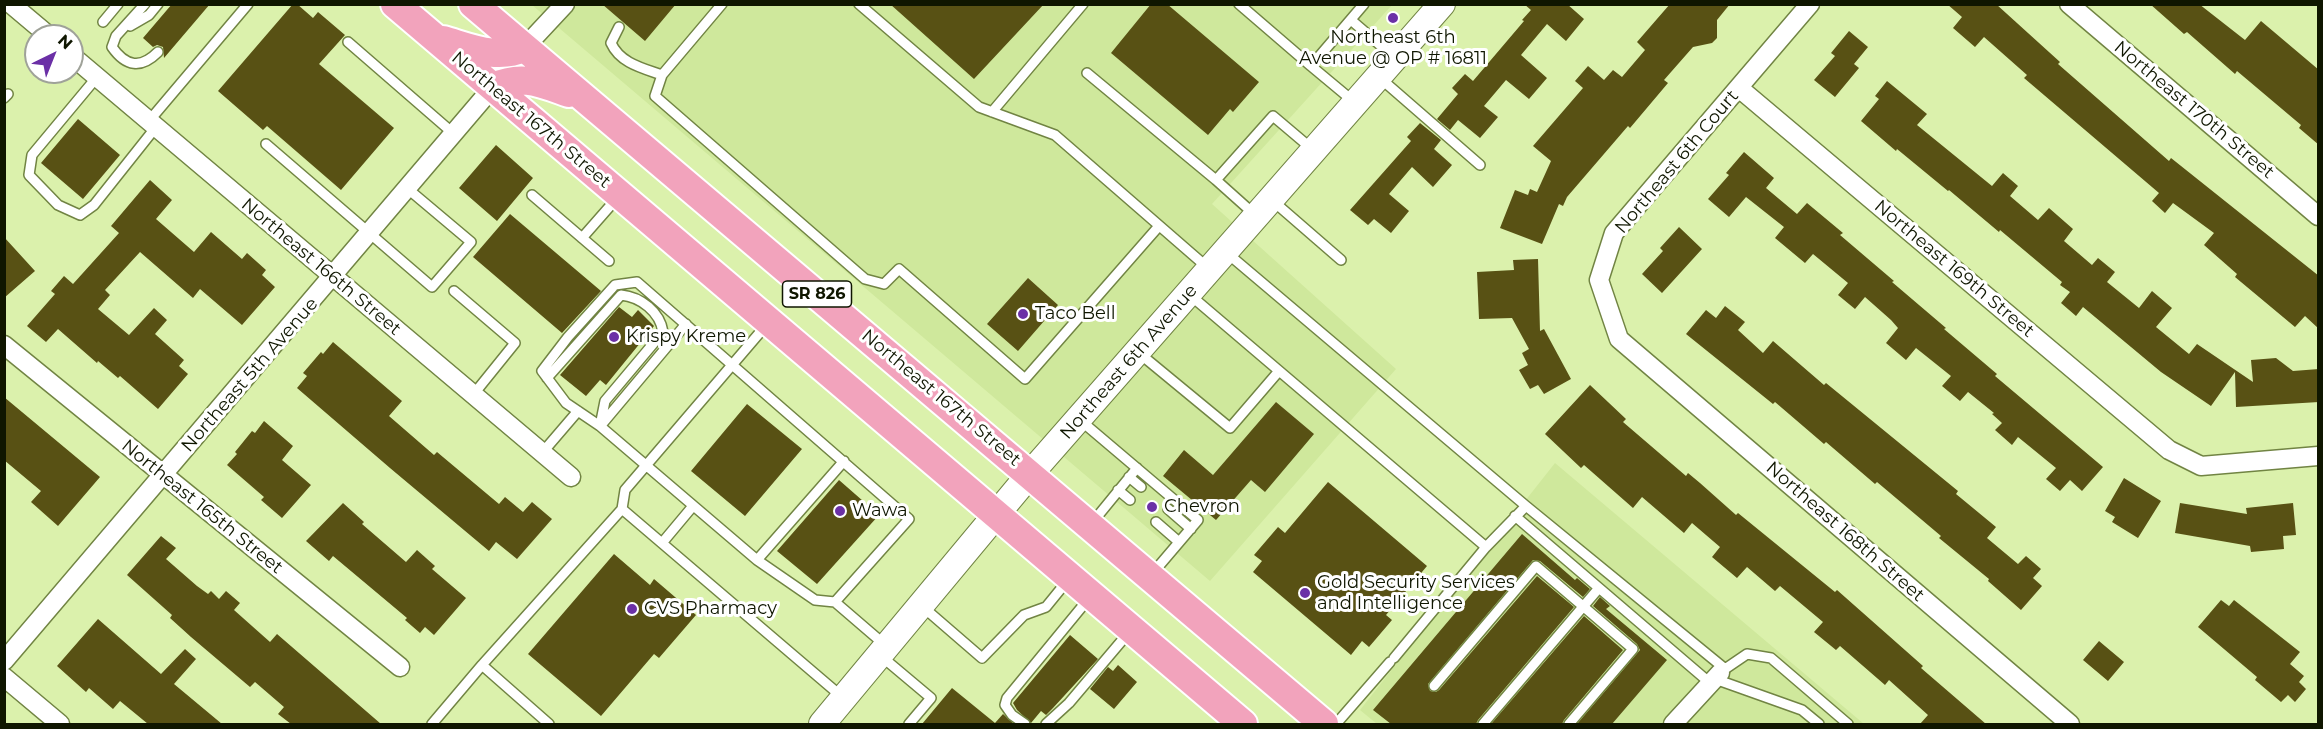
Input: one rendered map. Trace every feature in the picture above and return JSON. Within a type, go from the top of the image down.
[{"type":"main road","name":"Northeast 167th Street","points":[[395,4],[1070,577],[1230,718]]},
{"type":"main road","name":"Northeast 167th Street","points":[[473,4],[1324,724]]},
{"type":"main road","name":"Northeast 6th Avenue","points":[[822,724],[1030,474],[1442,4]]},
{"type":"main road","points":[[435,38],[494,54],[512,53],[525,48]]},
{"type":"main road","points":[[493,87],[508,81],[530,80],[583,97]]},
{"type":"street","points":[[525,48],[565,4]]},
{"type":"street","name":"Northeast 6th Court","points":[[1619,339],[1599,280],[1614,233],[1810,4]]},
{"type":"street","name":"Northeast 170th Street","points":[[2069,4],[2319,216]]},
{"type":"street","points":[[19,7],[37,24]]},
{"type":"street","name":"Northeast 166th Street","points":[[84,66],[571,477]]},
{"type":"street","name":"Northeast 5th Avenue","points":[[4,661],[333,278],[493,87]]},
{"type":"street","name":"Northeast 169th Street","points":[[1739,88],[2169,450],[2201,466],[2319,456]]},
{"type":"street","name":"Northeast 168th Street","points":[[1619,339],[2070,724]]},
{"type":"street","name":"Northeast 165th Street","points":[[4,345],[400,667]]},
{"type":"street","points":[[1673,724],[1717,676]]},
{"type":"street","points":[[4,677],[60,724]]},
{"type":"lane","points":[[103,22],[118,4]]},
{"type":"lane","points":[[145,4],[116,36],[112,47],[119,57],[134,64],[148,62],[158,52]]},
{"type":"lane","points":[[121,31],[150,15],[158,4]]},
{"type":"lane","points":[[97,77],[32,155],[29,175],[58,205],[80,215],[94,205],[174,91],[248,4]]},
{"type":"lane","points":[[722,4],[662,75],[655,96],[865,279],[884,284],[899,269],[1025,379],[1159,226]]},
{"type":"lane","points":[[859,4],[979,107],[1055,135],[1159,226],[1218,260],[1526,506],[1717,676]]},
{"type":"lane","points":[[992,112],[1083,4]]},
{"type":"lane","points":[[1239,4],[1355,104]]},
{"type":"lane","points":[[1311,66],[1364,4]]},
{"type":"lane","points":[[1351,20],[1395,58]]},
{"type":"lane","points":[[620,27],[611,43],[616,55],[662,75]]},
{"type":"lane","points":[[348,42],[454,134]]},
{"type":"lane","points":[[1088,73],[1216,180],[1264,207],[1341,260]]},
{"type":"lane","points":[[1378,77],[1480,165]]},
{"type":"lane","points":[[1216,180],[1274,116],[1314,150]]},
{"type":"lane","points":[[266,144],[432,287],[471,242],[408,189]]},
{"type":"lane","points":[[532,195],[609,261]]},
{"type":"lane","points":[[582,238],[620,195]]},
{"type":"lane","points":[[835,602],[909,519],[637,282],[615,285],[568,337],[542,371],[566,403],[600,426],[757,560],[815,600],[835,602],[931,698],[909,724]]},
{"type":"lane","points":[[454,291],[515,343],[473,395]]},
{"type":"lane","points":[[1188,294],[1486,547]]},
{"type":"lane","points":[[547,378],[621,295],[635,296],[661,319],[663,332],[605,401],[600,426]]},
{"type":"lane","points":[[432,724],[482,664],[622,509],[626,490],[646,464],[769,322]]},
{"type":"lane","points":[[600,426],[686,324]]},
{"type":"lane","points":[[1137,352],[1230,429],[1279,371]]},
{"type":"lane","points":[[542,453],[578,411]]},
{"type":"lane","points":[[1078,419],[1198,520],[1151,576]]},
{"type":"lane","points":[[757,560],[844,461]]},
{"type":"lane","points":[[1090,525],[1137,468]]},
{"type":"lane","points":[[1129,477],[1141,487]]},
{"type":"lane","points":[[1118,490],[1130,500]]},
{"type":"lane","points":[[662,543],[693,506]]},
{"type":"lane","points":[[1336,724],[1486,547],[1526,506]]},
{"type":"lane","points":[[622,509],[843,699]]},
{"type":"lane","points":[[1168,509],[1191,529]]},
{"type":"lane","points":[[1515,516],[1599,588],[1717,676],[1802,710],[1819,724]]},
{"type":"lane","points":[[1156,522],[1179,542]]},
{"type":"lane","points":[[1434,686],[1536,567],[1633,649],[1569,724]]},
{"type":"lane","points":[[921,605],[982,658],[1024,615],[1046,607],[1070,577]]},
{"type":"lane","points":[[1483,724],[1599,588]]},
{"type":"lane","points":[[1025,724],[1012,716],[1005,705],[1007,698],[1092,596]]},
{"type":"lane","points":[[1046,724],[1069,703],[1131,630]]},
{"type":"lane","points":[[1717,676],[1747,654],[1772,658],[1848,724]]},
{"type":"lane","points":[[482,664],[549,724]]},
{"type":"shaded area","points":[[532,5],[1392,5],[1212,204],[1396,369],[1210,581]]},
{"type":"shaded area","points":[[1555,463],[1864,724],[1377,724],[1360,710]]},
{"type":"building","points":[[172,4],[210,4],[164,58],[163,47],[157,45],[153,47],[143,38]]},
{"type":"building","points":[[293,4],[297,4],[313,18],[318,12],[345,35],[319,64],[394,128],[341,190],[267,126],[263,130],[218,91]]},
{"type":"building","points":[[602,4],[676,4],[645,41]]},
{"type":"building","points":[[890,4],[1044,4],[974,79]]},
{"type":"building","points":[[1151,4],[1167,4],[1259,82],[1233,112],[1230,109],[1208,135],[1111,53]]},
{"type":"building","points":[[1524,4],[1567,4],[1584,19],[1566,41],[1547,24],[1521,55],[1547,78],[1529,99],[1506,80],[1484,106],[1498,117],[1480,138],[1458,120],[1450,130],[1437,119],[1458,94],[1452,88],[1465,74],[1473,81],[1524,21],[1522,20],[1531,10]]},
{"type":"building","points":[[1670,4],[1730,4],[1717,20],[1717,38],[1712,43],[1693,47],[1664,80],[1668,83],[1630,128],[1628,126],[1567,197],[1563,206],[1559,204],[1542,244],[1500,228],[1515,190],[1528,195],[1530,189],[1537,192],[1551,161],[1533,146],[1583,88],[1575,81],[1588,66],[1604,80],[1613,70],[1622,77],[1645,50],[1637,42]]},
{"type":"building","points":[[1947,4],[1996,4],[2060,62],[2058,64],[2169,161],[2171,158],[2319,276],[2319,329],[2305,316],[2295,327],[2235,277],[2237,274],[2204,245],[2214,233],[2173,203],[2165,213],[2152,201],[2159,193],[2024,78],[2027,75],[1984,37],[1975,47],[1953,28],[1962,17]]},
{"type":"building","points":[[2150,4],[2199,4],[2245,40],[2261,21],[2319,70],[2319,145],[2299,128],[2301,125],[2237,71],[2235,74],[2187,32],[2184,34]]},
{"type":"building","points":[[1849,31],[1868,47],[1854,64],[1859,68],[1835,97],[1814,80],[1835,56],[1831,53]]},
{"type":"building","points":[[1887,81],[1927,114],[1917,125],[1992,186],[2003,173],[2018,186],[2010,196],[2038,220],[2049,208],[2073,229],[2064,241],[2092,265],[2098,258],[2115,272],[2107,282],[2139,308],[2152,291],[2172,308],[2156,327],[2189,354],[2197,344],[2253,382],[2251,360],[2276,358],[2293,371],[2319,369],[2319,402],[2236,407],[2235,372],[2211,406],[2161,372],[2083,307],[2076,316],[2061,303],[2070,292],[2060,285],[2062,282],[2000,230],[1999,232],[1861,121],[1879,99],[1875,96]]},
{"type":"building","points":[[78,119],[120,155],[83,199],[41,163]]},
{"type":"building","points":[[1420,123],[1441,140],[1434,149],[1452,165],[1433,187],[1412,167],[1389,194],[1409,211],[1391,233],[1374,219],[1368,225],[1350,210],[1411,141],[1407,137]]},
{"type":"building","points":[[496,145],[533,178],[497,221],[459,188]]},
{"type":"building","points":[[1744,152],[1774,178],[1766,188],[1797,214],[1807,203],[1843,233],[1840,235],[1946,328],[1944,329],[1997,374],[1995,376],[2103,467],[2082,491],[2070,480],[2060,491],[2046,479],[2056,468],[2018,437],[2012,445],[1995,430],[2002,423],[1992,414],[1994,413],[1968,392],[1960,401],[1942,386],[1951,376],[1916,348],[1906,360],[1886,343],[1898,328],[1891,320],[1865,297],[1855,309],[1838,295],[1848,283],[1813,254],[1805,263],[1775,238],[1784,227],[1746,197],[1729,217],[1708,199],[1729,175],[1726,173]]},
{"type":"building","points":[[150,180],[172,200],[156,219],[194,252],[211,232],[242,259],[247,253],[266,270],[262,275],[275,287],[242,325],[200,289],[193,298],[140,252],[105,290],[110,295],[98,309],[129,335],[154,308],[167,320],[155,334],[184,360],[179,366],[188,374],[158,409],[120,376],[118,378],[98,361],[97,363],[58,329],[46,342],[27,326],[55,294],[51,291],[64,276],[73,284],[119,233],[111,226]]},
{"type":"building","points":[[510,214],[601,291],[562,333],[473,257]]},
{"type":"building","points":[[1679,227],[1702,249],[1662,293],[1642,274],[1663,251],[1660,248]]},
{"type":"building","points":[[4,237],[35,271],[4,298]]},
{"type":"building","points":[[1538,259],[1540,331],[1544,329],[1571,379],[1544,394],[1538,385],[1530,389],[1519,370],[1528,365],[1522,353],[1529,349],[1512,318],[1479,319],[1477,272],[1514,270],[1513,260]]},
{"type":"building","name":"Taco Bell","points":[[1028,278],[1058,305],[1018,351],[987,324]]},
{"type":"building","points":[[1725,306],[1745,322],[1738,330],[1763,353],[1773,341],[1824,385],[1826,383],[1958,491],[1956,494],[1996,527],[1987,538],[2018,564],[2026,556],[2041,569],[2033,578],[2042,586],[2021,610],[1988,581],[1989,579],[1939,538],[1941,536],[1877,482],[1875,484],[1826,442],[1824,444],[1775,402],[1773,404],[1686,334],[1706,310],[1716,318]]},
{"type":"building","points":[[619,307],[632,317],[638,310],[654,326],[606,385],[600,380],[586,396],[560,375]]},
{"type":"building","points":[[333,342],[402,401],[389,416],[434,455],[437,452],[499,504],[505,497],[523,512],[532,502],[552,519],[517,559],[496,542],[489,551],[297,388],[307,376],[303,373]]},
{"type":"building","points":[[1590,385],[1626,419],[1623,422],[1686,476],[1688,473],[1736,515],[1738,513],[1835,592],[1837,590],[1923,666],[1921,668],[1986,724],[1920,724],[1928,715],[1889,680],[1885,685],[1840,646],[1836,650],[1814,632],[1823,622],[1780,586],[1775,591],[1747,567],[1737,578],[1712,557],[1720,547],[1692,523],[1684,533],[1642,497],[1633,508],[1584,465],[1581,468],[1545,434]]},
{"type":"building","points":[[4,397],[100,477],[58,526],[31,502],[41,491],[4,460]]},
{"type":"building","points":[[1276,402],[1314,434],[1265,492],[1251,480],[1216,520],[1163,476],[1184,450],[1213,475]]},
{"type":"building","points":[[747,404],[802,449],[745,516],[691,471]]},
{"type":"building","points":[[264,421],[293,446],[282,460],[311,485],[282,518],[261,500],[264,497],[227,465],[252,431],[255,433]]},
{"type":"building","points":[[2124,478],[2161,501],[2138,538],[2112,522],[2115,517],[2105,511]]},
{"type":"building","points":[[839,480],[879,515],[817,584],[777,551]]},
{"type":"building","points":[[1328,482],[1427,566],[1386,615],[1392,620],[1375,640],[1369,647],[1362,641],[1351,655],[1253,572],[1262,561],[1254,555],[1278,527],[1285,533]]},
{"type":"building","points":[[343,503],[364,522],[362,524],[406,562],[417,550],[435,566],[432,569],[466,598],[434,635],[425,627],[420,633],[405,620],[407,618],[333,556],[329,561],[306,541]]},
{"type":"building","points":[[2180,503],[2247,514],[2246,508],[2293,503],[2296,535],[2283,536],[2284,549],[2251,552],[2250,546],[2175,533]]},
{"type":"building","points":[[1522,534],[1575,580],[1577,578],[1590,589],[1583,597],[1540,561],[1533,560],[1428,684],[1430,691],[1439,690],[1537,576],[1574,607],[1476,724],[1391,724],[1373,710]]},
{"type":"building","points":[[161,536],[176,548],[166,559],[197,586],[208,594],[211,591],[219,599],[226,591],[240,603],[234,610],[270,642],[277,634],[381,724],[291,724],[278,714],[284,707],[255,682],[250,687],[170,618],[172,615],[127,575]]},
{"type":"building","points":[[614,554],[650,585],[654,579],[696,615],[659,658],[654,654],[601,716],[528,654]]},
{"type":"building","points":[[1600,597],[1610,606],[1606,609],[1667,660],[1612,724],[1577,724],[1640,650],[1637,644],[1593,606]]},
{"type":"building","points":[[2221,600],[2229,606],[2234,600],[2300,652],[2290,664],[2304,676],[2299,682],[2306,689],[2295,702],[2288,695],[2281,702],[2255,680],[2257,677],[2198,627]]},
{"type":"building","points":[[1584,616],[1623,650],[1562,724],[1491,724]]},
{"type":"building","points":[[98,619],[161,674],[185,649],[196,659],[174,684],[222,724],[148,724],[120,701],[113,709],[89,688],[86,692],[57,666]]},
{"type":"building","points":[[1070,635],[1098,659],[1046,715],[1041,711],[1031,723],[1013,703]]},
{"type":"building","points":[[2099,641],[2124,662],[2108,681],[2083,660]]},
{"type":"building","points":[[1118,665],[1137,682],[1114,709],[1090,689],[1108,667],[1113,671]]},
{"type":"building","points":[[952,688],[995,723],[1003,714],[1014,724],[922,724]]},
{"type":"place","name":"Northeast 6th Avenue @ OP # 16811","points":[[1393,18]]},
{"type":"place","name":"Taco Bell","points":[[1023,314]]},
{"type":"place","name":"Krispy Kreme","points":[[614,337]]},
{"type":"place","name":"Chevron","points":[[1152,507]]},
{"type":"place","name":"Wawa","points":[[840,511]]},
{"type":"place","name":"Gold Security Services and Intelligence","points":[[1305,593]]},
{"type":"place","name":"CVS Pharmacy","points":[[632,609]]}]
